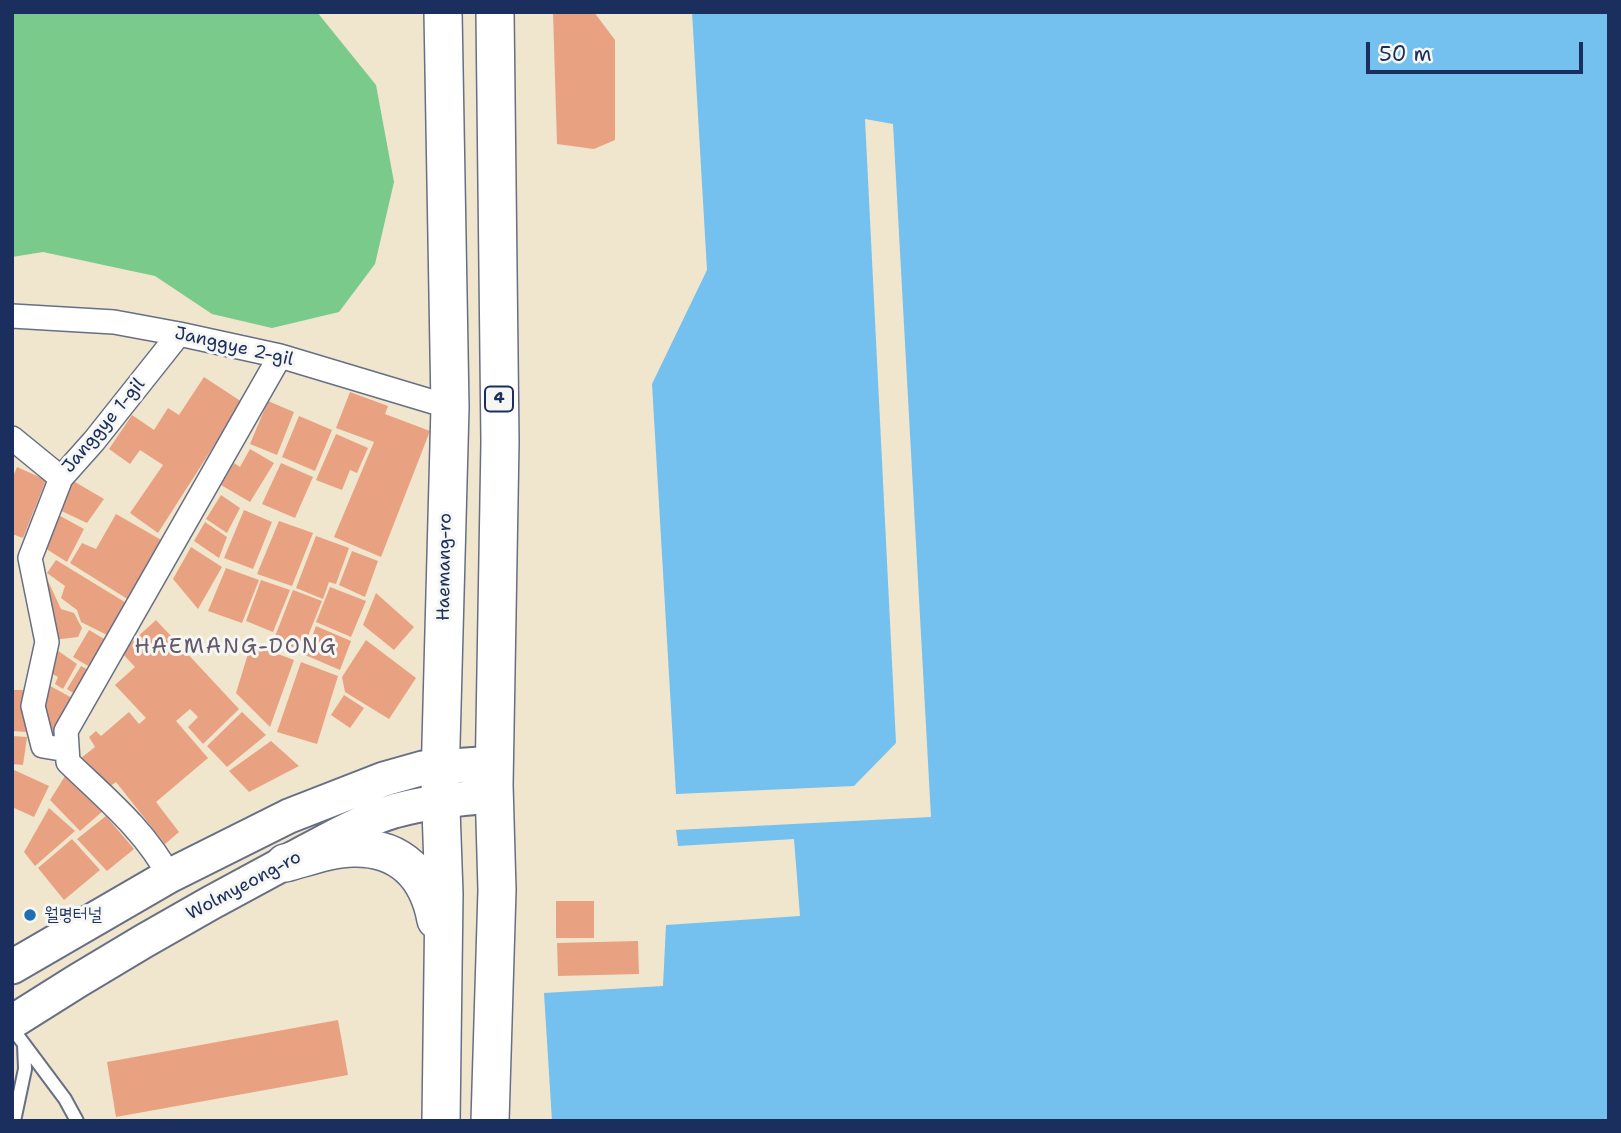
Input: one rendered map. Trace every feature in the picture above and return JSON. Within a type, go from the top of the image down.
[{"type":"main road","name":"Haemang-ro","points":[[441,1121],[444,894],[441,784],[450,408],[443,12]]},
{"type":"main road","name":"4","points":[[490,1121],[497,890],[495,779],[499,442],[495,12]]},
{"type":"main road","points":[[285,863],[354,848],[374,849],[399,860],[413,870],[427,888],[435,914],[443,961]]},
{"type":"street","name":"Janggye 2-gil","points":[[12,316],[114,322],[179,334],[280,356],[450,408]]},
{"type":"street","name":"Janggye 1-gil","points":[[67,750],[43,746],[33,706],[47,642],[30,558],[61,478],[179,334]]},
{"type":"street","points":[[169,876],[159,855],[68,762],[65,731],[280,356]]},
{"type":"street","points":[[12,438],[61,478]]},
{"type":"street","name":"Wolmyeong-ro","points":[[12,967],[169,876],[289,816],[384,779],[423,768],[441,784]]},
{"type":"street","name":"Wolmyeong-ro","points":[[18,1033],[91,971],[285,863],[394,812],[441,784],[495,779]]},
{"type":"lane","points":[[12,1028],[65,1099],[77,1121]]},
{"type":"lane","points":[[14,1121],[25,1069],[18,1033]]},
{"type":"green space","points":[[12,12],[317,12],[376,85],[394,182],[375,264],[339,312],[272,328],[212,314],[155,276],[43,252],[12,257]]},
{"type":"water","points":[[692,12],[1609,12],[1609,1121],[552,1121],[544,993],[663,986],[666,925],[800,916],[794,839],[678,846],[676,830],[931,817],[893,124],[865,119],[896,743],[854,786],[676,794],[652,384],[707,270]]},
{"type":"building","points":[[553,12],[594,12],[615,40],[615,140],[594,149],[557,144]]},
{"type":"building","points":[[204,377],[242,402],[158,533],[130,513],[163,465],[140,450],[130,464],[109,449],[132,415],[154,430],[168,408],[179,415]]},
{"type":"building","points":[[350,392],[388,406],[385,414],[430,431],[381,557],[334,537],[374,442],[336,428]]},
{"type":"building","points":[[268,401],[294,412],[277,455],[250,444]]},
{"type":"building","points":[[299,416],[332,430],[315,471],[282,457]]},
{"type":"building","points":[[336,434],[368,448],[357,473],[350,470],[342,490],[316,480]]},
{"type":"building","points":[[250,449],[274,463],[250,502],[221,485],[234,463],[240,467]]},
{"type":"building","points":[[281,463],[313,477],[295,518],[262,504]]},
{"type":"building","points":[[17,467],[46,480],[23,538],[12,534],[12,479]]},
{"type":"building","points":[[70,479],[104,499],[87,523],[55,508]]},
{"type":"building","points":[[221,495],[240,508],[227,533],[206,519]]},
{"type":"building","points":[[244,510],[272,522],[253,569],[224,558]]},
{"type":"building","points":[[53,512],[84,529],[67,562],[40,545]]},
{"type":"building","points":[[116,514],[163,541],[129,600],[70,563],[82,543],[96,549]]},
{"type":"building","points":[[279,521],[313,533],[292,586],[257,574]]},
{"type":"building","points":[[205,522],[227,537],[219,558],[194,541]]},
{"type":"building","points":[[316,536],[349,548],[336,584],[329,582],[323,599],[296,588]]},
{"type":"building","points":[[191,547],[222,567],[198,609],[173,579]]},
{"type":"building","points":[[352,551],[378,561],[365,597],[339,585]]},
{"type":"building","points":[[56,560],[128,604],[113,638],[81,622],[77,610],[61,598],[65,586],[47,573]]},
{"type":"building","points":[[226,568],[259,580],[242,623],[208,611]]},
{"type":"building","points":[[261,580],[290,590],[273,632],[246,621]]},
{"type":"building","points":[[38,581],[48,581],[61,609],[74,613],[82,628],[78,637],[53,640]]},
{"type":"building","points":[[330,587],[366,601],[351,637],[316,622]]},
{"type":"building","points":[[293,590],[322,601],[302,651],[274,639]]},
{"type":"building","points":[[376,593],[414,627],[394,650],[363,625]]},
{"type":"building","points":[[156,620],[239,709],[203,744],[188,727],[198,717],[190,709],[176,721],[208,758],[156,802],[179,832],[165,844],[116,782],[109,787],[81,758],[95,747],[89,737],[96,731],[101,736],[129,712],[139,724],[146,718],[115,685],[135,667],[121,652]]},
{"type":"building","points":[[316,626],[351,641],[340,670],[305,655]]},
{"type":"building","points":[[89,630],[111,643],[95,670],[73,657]]},
{"type":"building","points":[[366,640],[416,678],[389,719],[345,692],[342,677]]},
{"type":"building","points":[[251,644],[294,660],[270,727],[236,693]]},
{"type":"building","points":[[54,648],[77,664],[63,689],[55,684],[58,677],[47,671]]},
{"type":"building","points":[[301,662],[338,676],[317,744],[277,732]]},
{"type":"building","points":[[81,666],[94,673],[81,698],[67,689]]},
{"type":"building","points":[[43,682],[74,699],[61,731],[46,730]]},
{"type":"building","points":[[12,690],[24,690],[26,732],[12,731]]},
{"type":"building","points":[[344,695],[364,708],[350,728],[331,715]]},
{"type":"building","points":[[242,712],[266,735],[227,767],[207,746]]},
{"type":"building","points":[[12,736],[27,737],[23,765],[12,764]]},
{"type":"building","points":[[271,741],[299,766],[249,792],[229,771]]},
{"type":"building","points":[[12,769],[49,786],[34,817],[12,807]]},
{"type":"building","points":[[67,773],[104,810],[80,831],[50,800]]},
{"type":"building","points":[[49,808],[75,831],[35,866],[24,852]]},
{"type":"building","points":[[106,816],[134,849],[107,871],[77,839]]},
{"type":"building","points":[[72,839],[100,870],[64,900],[38,868]]},
{"type":"building","points":[[556,901],[594,901],[594,938],[556,938]]},
{"type":"building","points":[[638,941],[639,974],[558,976],[557,943]]},
{"type":"building","points":[[338,1020],[348,1075],[116,1117],[107,1062]]},
{"type":"place","name":"월명터널","points":[[30,915]]},
{"type":"district","name":"HAEMANG-DONG","points":[[236,648]]}]
